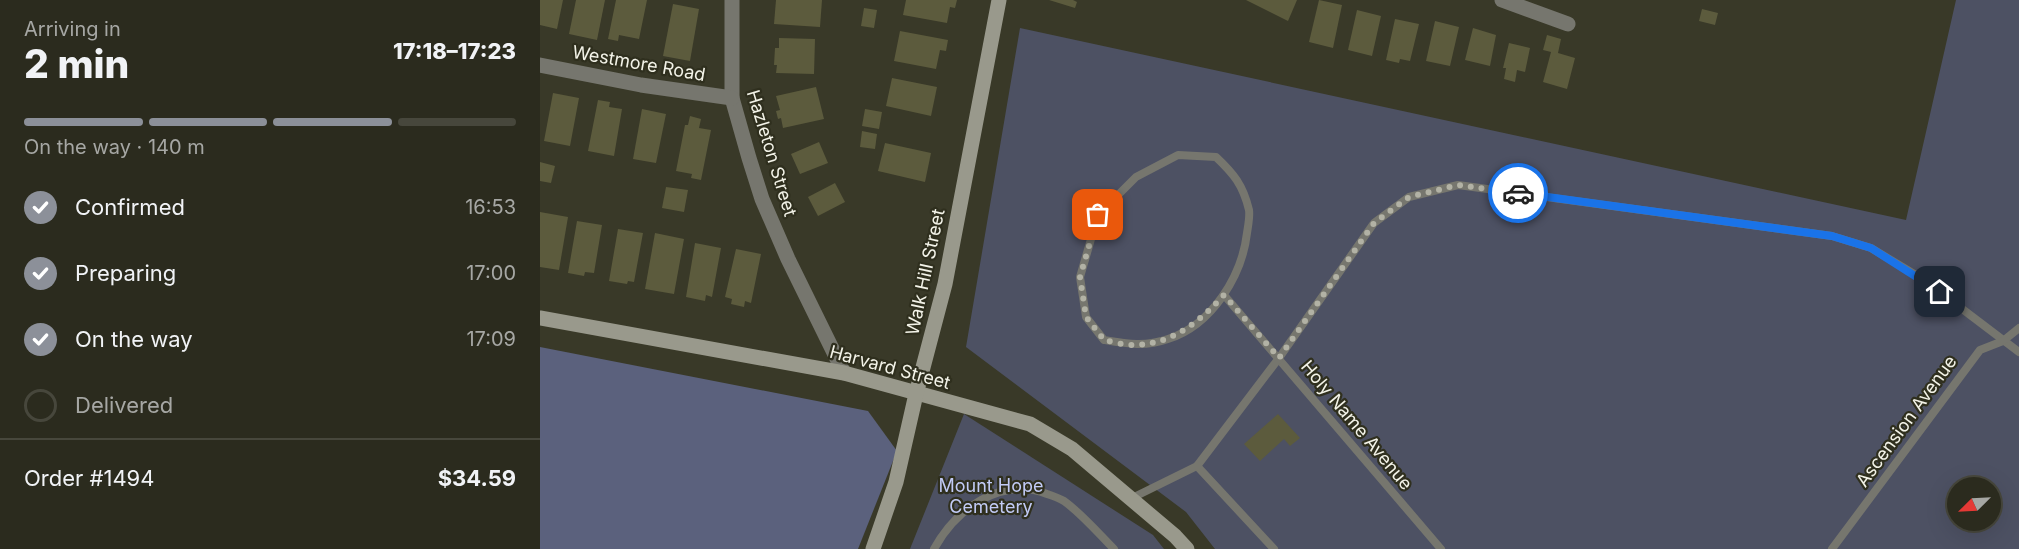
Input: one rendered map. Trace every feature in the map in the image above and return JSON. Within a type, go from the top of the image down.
[{"type":"main road","name":"Walk Hill Street","points":[[873,549],[896,482],[945,284],[999,0]]},
{"type":"main road","name":"Harvard Street","points":[[540,318],[844,373],[1030,424],[1072,450],[1175,536],[1187,549]]},
{"type":"street","name":"Hazleton Street","points":[[732,0],[732,98],[762,199],[788,259],[844,373]]},
{"type":"street","points":[[1502,0],[1568,24]]},
{"type":"street","name":"Westmore Road","points":[[540,65],[641,85],[732,98]]},
{"type":"lane","points":[[1178,155],[1216,157],[1237,177],[1250,212],[1244,254],[1224,295],[1199,321],[1170,339],[1136,346],[1104,340],[1086,317],[1080,277],[1098,215],[1136,177],[1178,155]]},
{"type":"lane","points":[[1130,499],[1197,466],[1279,358],[1374,223],[1409,197],[1458,185],[1832,236],[1871,248],[1915,274],[2019,352]]},
{"type":"lane","name":"Holy Name Avenue","points":[[1224,295],[1441,549]]},
{"type":"lane","name":"Ascension Avenue","points":[[1832,549],[1980,350],[2003,340],[2019,328]]},
{"type":"lane","points":[[1197,466],[1274,549]]},
{"type":"lane","points":[[934,549],[945,530],[973,504],[1003,490],[1032,488],[1063,500],[1114,549]]},
{"type":"green space","points":[[1956,0],[2019,0],[2019,549],[1215,549],[1186,512],[966,347],[1020,28],[1906,220]]},
{"type":"green space","name":"Mount Hope Cemetery","points":[[964,414],[1153,535],[1164,549],[910,549]]},
{"type":"shaded area","points":[[540,347],[868,411],[897,451],[858,549],[540,549]]},
{"type":"building","points":[[540,0],[563,0],[557,29],[540,25]]},
{"type":"building","points":[[576,0],[605,0],[597,40],[569,34]]},
{"type":"building","points":[[616,0],[647,0],[639,39],[619,35],[618,41],[608,39]]},
{"type":"building","points":[[776,0],[822,0],[820,27],[774,24]]},
{"type":"building","points":[[906,0],[957,0],[955,8],[950,7],[947,23],[903,15]]},
{"type":"building","points":[[1049,0],[1073,0],[1077,2],[1075,8]]},
{"type":"building","points":[[1246,0],[1297,0],[1288,21]]},
{"type":"building","points":[[1319,0],[1342,5],[1333,48],[1309,42]]},
{"type":"building","points":[[673,4],[699,9],[690,61],[663,56]]},
{"type":"building","points":[[864,8],[877,10],[874,28],[861,26]]},
{"type":"building","points":[[1702,9],[1718,13],[1715,25],[1699,21]]},
{"type":"building","points":[[1357,10],[1381,16],[1372,56],[1348,50]]},
{"type":"building","points":[[1395,19],[1419,24],[1410,61],[1400,59],[1399,63],[1386,60]]},
{"type":"building","points":[[1435,21],[1459,27],[1450,66],[1426,61]]},
{"type":"building","points":[[1473,28],[1496,35],[1490,66],[1465,60]]},
{"type":"building","points":[[900,31],[948,40],[946,51],[940,50],[936,69],[894,61]]},
{"type":"building","points":[[1547,35],[1561,39],[1558,53],[1575,58],[1567,89],[1543,82],[1551,52],[1543,50]]},
{"type":"building","points":[[779,38],[815,39],[814,74],[776,73],[775,48],[779,48]]},
{"type":"building","points":[[1509,43],[1530,48],[1525,72],[1517,70],[1515,82],[1504,79],[1506,68],[1503,68]]},
{"type":"building","points":[[892,78],[937,87],[931,116],[886,106]]},
{"type":"building","points":[[816,87],[824,119],[783,128],[781,118],[778,119],[776,111],[780,110],[776,96]]},
{"type":"building","points":[[553,93],[579,98],[570,146],[544,141]]},
{"type":"building","points":[[598,100],[610,102],[609,107],[622,109],[614,156],[588,151]]},
{"type":"building","points":[[642,109],[666,114],[656,163],[633,159]]},
{"type":"building","points":[[865,109],[882,112],[879,129],[862,126]]},
{"type":"building","points":[[690,116],[701,119],[699,128],[711,130],[701,180],[691,178],[692,174],[676,171],[685,125],[688,125]]},
{"type":"building","points":[[862,131],[877,134],[875,149],[860,147]]},
{"type":"building","points":[[819,142],[828,163],[800,174],[791,154]]},
{"type":"building","points":[[885,143],[931,153],[925,182],[878,171]]},
{"type":"building","points":[[540,162],[555,166],[551,183],[540,181]]},
{"type":"building","points":[[835,183],[845,202],[818,216],[808,197]]},
{"type":"building","points":[[666,187],[688,190],[684,212],[662,208]]},
{"type":"building","points":[[540,212],[568,217],[559,270],[540,267]]},
{"type":"building","points":[[577,221],[602,225],[594,273],[585,272],[584,276],[568,273]]},
{"type":"building","points":[[618,229],[643,233],[634,282],[628,281],[627,284],[609,281]]},
{"type":"building","points":[[655,233],[684,239],[674,294],[645,289]]},
{"type":"building","points":[[695,243],[721,248],[712,297],[706,295],[705,301],[686,297]]},
{"type":"building","points":[[736,249],[761,254],[751,303],[745,301],[744,307],[731,304],[732,299],[725,297]]},
{"type":"building","points":[[1278,414],[1300,438],[1290,446],[1284,439],[1260,461],[1244,444]]},
{"type":"way so far","points":[[1098,215],[1080,277],[1086,317],[1104,340],[1136,346],[1170,339],[1199,321],[1224,295],[1279,358],[1374,223],[1409,197],[1458,185],[1518,193]]},
{"type":"route","points":[[1518,193],[1832,236],[1871,248],[1940,292]]}]
